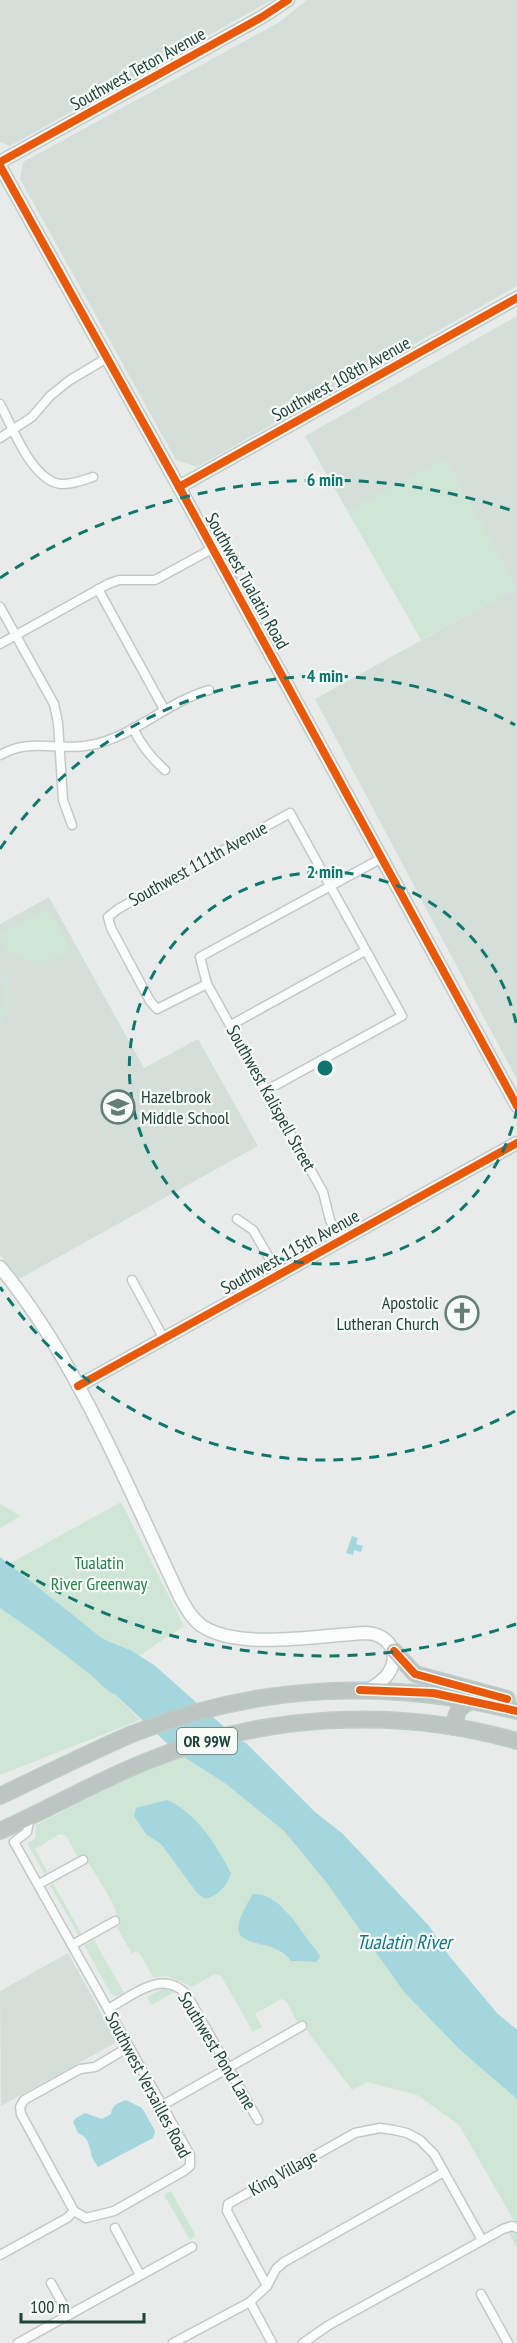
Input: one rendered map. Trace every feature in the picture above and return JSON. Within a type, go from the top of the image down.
[{"type":"highway","points":[[394,1651],[415,1674],[499,1696],[517,1706]]},
{"type":"highway","name":"OR 99W","points":[[0,1796],[97,1750],[176,1719],[261,1697],[324,1690],[369,1689],[474,1700],[517,1711]]},
{"type":"highway","points":[[454,1727],[456,1713],[474,1700]]},
{"type":"highway","name":"OR 99W","points":[[0,1831],[157,1757],[245,1731],[301,1723],[390,1720],[454,1727],[517,1741]]},
{"type":"street","name":"Southwest Teton Avenue","points":[[0,164],[230,36],[288,0]]},
{"type":"street","name":"Southwest Tualatin Road","points":[[0,164],[517,1106]]},
{"type":"street","name":"Southwest 108th Avenue","points":[[179,487],[517,298]]},
{"type":"street","points":[[0,438],[32,417],[50,396],[70,380],[107,358]]},
{"type":"street","points":[[0,404],[32,464],[45,479],[67,484],[93,477]]},
{"type":"street","points":[[0,644],[98,589],[119,580],[155,580],[212,549]]},
{"type":"street","points":[[98,589],[164,710]]},
{"type":"street","points":[[0,607],[54,704],[58,723],[63,800],[72,825]]},
{"type":"street","points":[[0,755],[28,745],[75,747],[100,743],[133,728],[193,695],[209,690]]},
{"type":"street","points":[[133,728],[141,745],[165,770]]},
{"type":"street","name":"Southwest 111th Avenue","points":[[207,984],[157,1009],[150,1002],[111,928],[108,917],[118,909],[290,813],[330,886]]},
{"type":"street","points":[[267,1090],[402,1016],[330,886],[382,858]]},
{"type":"street","name":"Southwest Kalispell Street","points":[[330,886],[200,957],[207,984],[322,1192],[330,1220],[340,1240]]},
{"type":"street","points":[[231,1025],[366,951]]},
{"type":"street","name":"Southwest 115th Avenue","points":[[78,1386],[517,1143]]},
{"type":"street","points":[[237,1219],[254,1230],[279,1275]]},
{"type":"street","points":[[0,1267],[56,1348],[78,1386],[180,1597],[191,1615],[202,1625],[224,1636],[243,1640],[372,1633],[383,1636],[394,1651],[388,1674],[369,1689]]},
{"type":"street","points":[[132,1280],[164,1339]]},
{"type":"street","name":"Southwest Versailles Road","points":[[30,1817],[27,1832],[14,1842],[190,2155],[190,2166],[184,2171],[114,2211],[86,2218],[75,2211]]},
{"type":"street","points":[[39,1884],[83,1860]]},
{"type":"street","points":[[72,1945],[115,1921]]},
{"type":"street","name":"Southwest Pond Lane","points":[[108,2009],[157,1983],[167,1982],[179,1986],[187,1995],[258,2120]]},
{"type":"street","points":[[163,2105],[302,2026]]},
{"type":"street","points":[[0,2255],[67,2218],[75,2211],[21,2114],[20,2107],[24,2100],[80,2068],[95,2067],[122,2051]]},
{"type":"street","name":"King Village","points":[[267,2286],[227,2211],[228,2204],[355,2133],[368,2130],[394,2130],[413,2137],[434,2154],[482,2240]]},
{"type":"street","points":[[173,2343],[250,2302],[267,2286],[276,2270],[284,2262],[444,2172]]},
{"type":"street","points":[[303,2343],[330,2325],[482,2240],[508,2227],[517,2228]]},
{"type":"street","points":[[115,2228],[141,2275]]},
{"type":"street","points":[[18,2343],[192,2247]]},
{"type":"street","points":[[51,2283],[69,2315]]},
{"type":"street","points":[[481,2294],[508,2343]]},
{"type":"street","points":[[250,2302],[272,2343]]},
{"type":"shaded area","points":[[0,0],[272,0],[10,146],[0,142]]},
{"type":"shaded area","points":[[307,0],[517,0],[517,286],[197,467],[176,460],[20,179],[23,162],[278,23]]},
{"type":"shaded area","points":[[517,316],[517,1080],[315,699],[516,588],[445,459],[348,512],[305,436]]},
{"type":"shaded area","name":"Hazelbrook Middle School","points":[[49,897],[144,1068],[198,1039],[258,1146],[19,1279],[0,1255],[0,924]]},
{"type":"shaded area","points":[[68,1953],[117,2042],[1,2106],[0,1991]]},
{"type":"green space","points":[[445,459],[516,588],[421,640],[348,512]]},
{"type":"green space","points":[[44,910],[50,911],[71,950],[52,960],[38,961],[23,958],[5,947],[0,934]]},
{"type":"green space","points":[[0,972],[7,984],[9,1003],[0,1022],[5,998]]},
{"type":"green space","name":"Tualatin River Greenway","points":[[121,1502],[184,1626],[125,1665],[7,1565]]},
{"type":"green space","points":[[0,1504],[21,1516],[0,1528]]},
{"type":"green space","points":[[0,1608],[36,1632],[98,1680],[140,1720],[0,1775]]},
{"type":"green space","points":[[183,1756],[226,1784],[284,1831],[326,1882],[404,1992],[459,2049],[517,2099],[517,2248],[504,2225],[514,2221],[459,2125],[417,2095],[367,2082],[352,2090],[304,2027],[298,2024],[286,2001],[281,1999],[255,2014],[262,2027],[253,2032],[221,1976],[215,1974],[192,1987],[168,1976],[153,1977],[140,1954],[136,1951],[132,1954],[117,1927],[120,1925],[107,1894],[84,1856],[79,1859],[66,1836],[60,1834],[35,1849],[49,1875],[46,1877],[27,1843],[35,1839],[36,1825],[119,1782]],"holes":[[[204,1831],[231,1872],[205,1899],[197,1893],[161,1844]],[[283,1907],[317,1951],[316,1962],[291,1961],[286,1954],[271,1946]]]},
{"type":"green space","points":[[53,1883],[83,1936],[80,1938],[50,1885]]},
{"type":"green space","points":[[94,1940],[124,1993],[118,1996],[111,1994],[84,1945]]},
{"type":"green space","points":[[164,1988],[176,1991],[152,2005],[147,1997]]},
{"type":"green space","points":[[171,2191],[196,2236],[190,2240],[164,2195]]},
{"type":"water","points":[[352,1536],[358,1538],[356,1544],[363,1546],[361,1552],[354,1550],[353,1555],[346,1553]]},
{"type":"water","name":"Tualatin River","points":[[0,1557],[103,1639],[132,1651],[154,1665],[239,1740],[246,1743],[315,1812],[343,1834],[429,1926],[450,1957],[497,2013],[517,2030],[517,2099],[459,2049],[404,1992],[326,1882],[284,1831],[226,1784],[175,1751],[116,1695],[0,1608]]},
{"type":"water","points":[[167,1800],[178,1805],[205,1831],[231,1873],[221,1890],[210,1898],[205,1899],[197,1893],[161,1844],[146,1834],[134,1816],[136,1808]]},
{"type":"water","points":[[253,1894],[273,1900],[282,1907],[317,1951],[320,1957],[316,1962],[291,1961],[282,1952],[248,1941],[241,1936],[238,1928]]},
{"type":"water","points":[[126,2100],[142,2108],[155,2131],[153,2138],[98,2167],[92,2157],[88,2141],[78,2133],[73,2122],[85,2113],[102,2119],[111,2114],[116,2105]]},
{"type":"cycle path","points":[[0,162],[262,17],[288,0]]},
{"type":"cycle path","points":[[0,166],[179,487],[517,1106]]},
{"type":"cycle path","points":[[179,487],[517,298]]},
{"type":"cycle path","points":[[78,1386],[517,1143]]},
{"type":"cycle path","points":[[394,1651],[415,1674],[507,1699]]},
{"type":"cycle path","points":[[360,1690],[433,1693],[517,1711]]},
{"type":"place","name":"Hazelbrook Middle School","points":[[118,1107]]},
{"type":"place","name":"Apostolic Lutheran Church","points":[[462,1313]]}]
